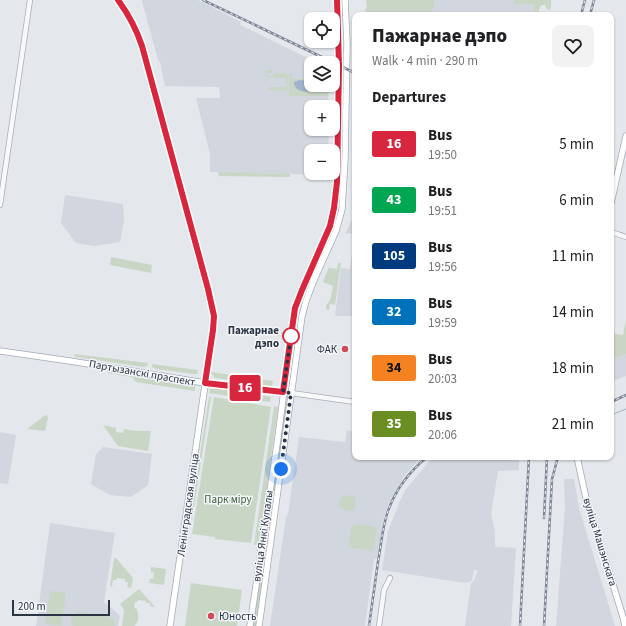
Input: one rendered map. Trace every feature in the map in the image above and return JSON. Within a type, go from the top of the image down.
[{"type":"main road","name":"Ленінградская вуліца","points":[[118,0],[128,14],[137,31],[142,46],[214,316],[170,626]]},
{"type":"main road","name":"вуліца Янкі Купалы","points":[[250,626],[276,452],[295,308],[330,226],[334,208],[337,182],[339,65],[337,0]]},
{"type":"main road","name":"вуліца Янкі Купалы","points":[[259,626],[301,323],[306,301],[336,231],[342,210],[345,159],[347,43],[345,0]]},
{"type":"main road","points":[[614,190],[626,136]]},
{"type":"main road","points":[[334,208],[342,210]]},
{"type":"main road","name":"Партызанскі праспект","points":[[0,351],[70,360],[205,383],[291,393]]},
{"type":"main road","name":"вуліца Машэнскага","points":[[578,460],[586,498],[623,617],[624,626]]},
{"type":"street","points":[[0,205],[30,0]]},
{"type":"street","points":[[614,233],[626,237]]},
{"type":"street","name":"Партызанскі праспект","points":[[291,393],[352,402]]},
{"type":"street","points":[[379,626],[384,590],[390,578]]},
{"type":"shaded area","points":[[142,0],[198,0],[241,22],[240,25],[304,56],[304,92],[329,92],[328,100],[304,100],[304,136],[329,136],[328,144],[304,144],[304,174],[210,172],[210,154],[196,98],[220,98],[219,87],[165,86],[160,62],[158,60]]},
{"type":"shaded area","points":[[434,0],[514,0],[514,4],[533,4],[534,12],[432,12],[432,8],[434,8]]},
{"type":"shaded area","points":[[65,195],[123,204],[124,220],[120,242],[94,246],[76,243],[61,223]]},
{"type":"shaded area","points":[[351,221],[352,234],[345,234]]},
{"type":"shaded area","points":[[352,255],[352,316],[335,316],[341,268],[350,269]]},
{"type":"shaded area","points":[[626,354],[626,376],[614,381],[614,359]]},
{"type":"shaded area","points":[[347,430],[352,431],[352,460],[418,460],[403,478],[389,503],[384,517],[377,559],[374,559],[365,626],[270,626],[299,437],[345,442]]},
{"type":"shaded area","points":[[0,432],[16,435],[8,484],[0,483]]},
{"type":"shaded area","points":[[103,447],[152,454],[148,485],[131,497],[110,495],[91,484],[96,454]]},
{"type":"shaded area","points":[[430,460],[519,460],[519,470],[498,471],[491,514],[495,531],[495,547],[516,548],[511,626],[465,626],[471,583],[474,581],[478,570],[474,570],[472,580],[470,582],[465,583],[382,570],[388,531],[406,489]]},
{"type":"shaded area","points":[[564,479],[574,479],[579,508],[615,626],[556,626],[565,507]]},
{"type":"shaded area","points":[[50,523],[115,533],[104,602],[120,616],[118,626],[36,626]]},
{"type":"green space","points":[[366,0],[434,0],[434,8],[432,9],[432,12],[366,12],[365,9],[367,8]]},
{"type":"green space","points":[[514,0],[551,0],[550,10],[547,9],[545,5],[542,5],[539,12],[534,12],[533,4],[514,4]]},
{"type":"green space","points":[[266,70],[274,70],[271,73],[267,73],[267,76],[273,76],[273,74],[276,73],[287,73],[287,91],[269,90],[269,87],[286,87],[286,78],[266,77]]},
{"type":"green space","points":[[341,71],[343,71],[341,177]]},
{"type":"green space","points":[[291,73],[293,79],[304,79],[304,80],[294,82],[294,84],[304,85],[304,92],[328,92],[328,96],[289,96],[289,74]]},
{"type":"green space","points":[[218,172],[290,174],[290,177],[219,176]]},
{"type":"green space","points":[[341,177],[340,203],[339,203]]},
{"type":"green space","points":[[111,257],[152,265],[151,273],[110,265]]},
{"type":"green space","points":[[338,263],[341,263],[335,305],[330,304],[329,310],[326,309],[326,305],[330,299],[333,286],[323,282],[330,264],[329,268],[337,269]]},
{"type":"green space","points":[[626,320],[626,354],[614,359],[614,334],[623,335]]},
{"type":"green space","points":[[74,354],[148,363],[147,366],[144,367],[76,357]]},
{"type":"green space","points":[[152,364],[198,370],[197,374],[193,374],[157,369],[153,368]]},
{"type":"green space","points":[[110,370],[195,383],[195,391],[136,382],[132,377],[108,373]]},
{"type":"green space","points":[[211,372],[273,381],[272,386],[215,378]]},
{"type":"green space","points":[[212,387],[271,397],[270,402],[209,393]]},
{"type":"green space","points":[[209,397],[211,397],[192,520],[190,519]]},
{"type":"green space","name":"Парк міру","points":[[214,397],[271,407],[251,543],[215,539],[215,537],[192,534]]},
{"type":"green space","points":[[274,406],[278,407],[259,544],[254,545]]},
{"type":"green space","points":[[285,408],[287,408],[256,626],[253,626]]},
{"type":"green space","points":[[47,415],[48,418],[45,431],[27,429],[44,416]]},
{"type":"green space","points":[[103,425],[116,428],[116,432],[123,433],[124,429],[151,431],[148,451],[118,446]]},
{"type":"green space","points":[[345,495],[356,497],[354,510],[350,511],[341,508],[339,500]]},
{"type":"green space","points":[[359,524],[375,527],[377,529],[374,548],[372,551],[352,548],[348,544],[351,529],[354,525]]},
{"type":"green space","points":[[114,558],[116,558],[133,578],[131,588],[127,587],[128,582],[125,582],[125,579],[117,578],[116,580],[113,580],[112,587],[110,585]]},
{"type":"green space","points":[[151,567],[166,569],[164,585],[149,583],[150,579],[153,579],[154,573],[151,572]]},
{"type":"green space","points":[[191,583],[242,590],[237,626],[185,626]]},
{"type":"green space","points":[[139,589],[155,607],[150,606],[150,603],[146,603],[146,601],[138,600],[135,602],[134,608],[137,609],[138,618],[136,624],[134,626],[122,626],[124,610],[120,604]]},
{"type":"green space","points":[[50,591],[66,593],[61,626],[45,624]]},
{"type":"green space","points":[[79,612],[110,617],[114,620],[115,626],[73,626],[71,622],[72,618],[74,614]]},
{"type":"water","points":[[304,80],[304,91],[297,89],[294,82]]},
{"type":"waterway","points":[[614,414],[626,409]]},
{"type":"railway","points":[[203,0],[352,72]]},
{"type":"railway","points":[[582,12],[585,0]]},
{"type":"railway","points":[[591,12],[594,0]]},
{"type":"railway","points":[[614,401],[626,395]]},
{"type":"railway","points":[[369,626],[387,514],[398,490],[414,469],[424,460]]},
{"type":"railway","points":[[520,626],[529,460]]},
{"type":"railway","points":[[544,518],[547,460]]},
{"type":"railway","points":[[544,626],[552,479],[557,460]]},
{"type":"bus line","name":"16","points":[[118,0],[128,14],[137,31],[142,46],[208,289],[214,316],[205,383],[283,392],[295,308],[330,226],[336,201],[339,65],[337,0]]},
{"type":"place","name":"Пажарнае дэпо","points":[[291,336]]},
{"type":"place","name":"ФАК","points":[[345,349]]},
{"type":"place","name":"Юность","points":[[211,616]]},
{"type":"route","points":[[281,469],[291,393],[283,392],[291,336]]}]
